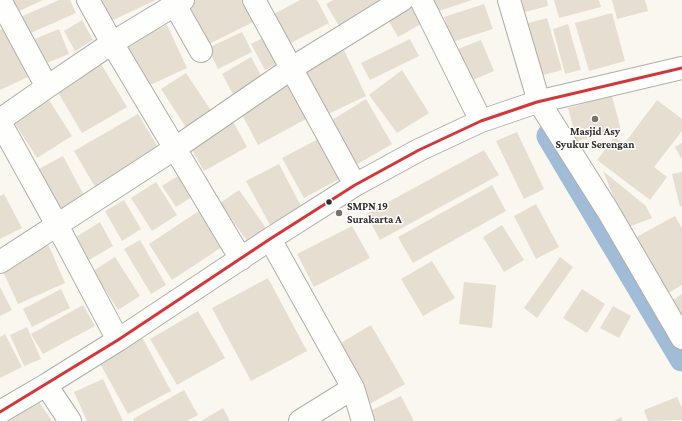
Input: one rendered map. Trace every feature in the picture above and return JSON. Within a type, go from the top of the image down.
[{"type":"street","points":[[0,0],[47,87]]},
{"type":"street","points":[[88,0],[112,44],[174,149],[241,259]]},
{"type":"street","points":[[254,0],[355,186]]},
{"type":"street","points":[[0,262],[174,149],[292,68],[402,0]]},
{"type":"street","points":[[421,0],[481,121]]},
{"type":"street","points":[[509,0],[538,102],[608,211],[682,338]]},
{"type":"street","points":[[118,340],[0,121],[47,87],[179,2],[201,51]]},
{"type":"street","points":[[1,409],[46,385],[118,340],[270,239],[355,186],[419,150],[481,121],[538,102],[682,68]]},
{"type":"street","points":[[270,239],[352,388],[363,421]]},
{"type":"street","points":[[46,385],[70,421]]},
{"type":"street","points":[[300,421],[352,388]]},
{"type":"building","points":[[8,0],[43,0],[15,13]]},
{"type":"building","points":[[59,0],[70,0],[76,13],[24,36],[16,19]]},
{"type":"building","points":[[102,0],[156,0],[111,21]]},
{"type":"building","points":[[249,0],[259,19],[209,44],[187,1]]},
{"type":"building","points":[[300,0],[317,0],[329,23],[289,44],[274,14]]},
{"type":"building","points":[[333,0],[388,0],[339,26],[326,4]]},
{"type":"building","points":[[426,0],[472,0],[430,14]]},
{"type":"building","points":[[513,0],[547,0],[548,6],[517,14]]},
{"type":"building","points":[[554,0],[599,0],[601,7],[559,18]]},
{"type":"building","points":[[612,0],[645,0],[648,11],[617,19]]},
{"type":"building","points":[[411,2],[423,23],[398,37],[386,16]]},
{"type":"building","points":[[484,4],[493,29],[452,42],[444,17]]},
{"type":"building","points":[[612,13],[625,61],[589,71],[575,23]]},
{"type":"building","points":[[547,18],[562,70],[536,77],[521,25]]},
{"type":"building","points":[[82,20],[93,40],[75,51],[64,31]]},
{"type":"building","points":[[568,24],[581,70],[565,74],[553,29]]},
{"type":"building","points":[[167,25],[187,68],[146,87],[126,44]]},
{"type":"building","points":[[9,26],[32,75],[0,90],[0,30]]},
{"type":"building","points":[[59,29],[69,54],[37,67],[27,42]]},
{"type":"building","points":[[242,32],[252,52],[218,69],[208,48]]},
{"type":"building","points":[[267,36],[281,62],[265,70],[251,44]]},
{"type":"building","points":[[410,39],[419,56],[370,80],[361,63]]},
{"type":"building","points":[[481,40],[494,71],[466,83],[453,51]]},
{"type":"building","points":[[343,48],[366,96],[326,115],[302,68]]},
{"type":"building","points":[[251,57],[264,81],[235,98],[222,74]]},
{"type":"building","points":[[101,64],[127,107],[82,133],[56,89]]},
{"type":"building","points":[[402,70],[429,113],[397,133],[369,95]]},
{"type":"building","points":[[186,73],[212,112],[187,129],[161,89]]},
{"type":"building","points":[[287,83],[306,119],[258,145],[239,109]]},
{"type":"building","name":"Masjid Asy Syukur Serengan","points":[[612,96],[621,130],[577,141],[568,108]]},
{"type":"building","points":[[47,97],[72,136],[37,158],[12,119]]},
{"type":"building","points":[[366,99],[392,144],[356,165],[329,122]]},
{"type":"building","points":[[657,100],[682,119],[682,131],[654,167],[667,177],[650,200],[597,160],[615,137],[624,144]]},
{"type":"building","points":[[138,114],[162,154],[98,192],[74,151]]},
{"type":"building","points":[[231,118],[247,147],[204,171],[188,143]]},
{"type":"building","points":[[517,132],[544,189],[524,199],[496,141]]},
{"type":"building","points":[[322,137],[343,177],[304,198],[282,158]]},
{"type":"building","points":[[682,143],[682,160],[675,147]]},
{"type":"building","points":[[484,150],[499,175],[380,240],[366,214]]},
{"type":"building","points":[[63,156],[86,199],[58,214],[35,171]]},
{"type":"building","points":[[279,164],[302,208],[270,225],[246,181]]},
{"type":"building","points":[[603,171],[646,206],[652,218],[626,228]]},
{"type":"building","points":[[682,172],[682,206],[680,207],[672,174]]},
{"type":"building","points":[[181,174],[195,195],[176,207],[162,186]]},
{"type":"building","points":[[156,182],[177,215],[152,231],[131,198]]},
{"type":"building","points":[[492,185],[506,211],[413,263],[398,237]]},
{"type":"building","points":[[239,190],[266,228],[247,241],[220,203]]},
{"type":"building","points":[[4,194],[22,228],[0,239],[0,196]]},
{"type":"building","points":[[124,200],[141,229],[122,241],[105,211]]},
{"type":"building","points":[[536,204],[559,247],[536,259],[514,216]]},
{"type":"building","points":[[199,211],[222,247],[172,280],[149,244]]},
{"type":"building","points":[[675,216],[682,228],[682,285],[665,295],[633,239]]},
{"type":"building","points":[[100,222],[113,246],[89,260],[76,237]]},
{"type":"building","points":[[502,225],[524,260],[504,272],[483,237]]},
{"type":"building","points":[[352,226],[370,258],[314,287],[297,254]]},
{"type":"building","points":[[140,240],[166,285],[151,294],[124,249]]},
{"type":"building","points":[[48,244],[65,283],[18,304],[0,265]]},
{"type":"building","points":[[115,257],[140,296],[118,310],[93,271]]},
{"type":"building","points":[[560,257],[573,267],[537,318],[524,308]]},
{"type":"building","points":[[432,261],[455,298],[423,316],[401,279]]},
{"type":"building","points":[[268,278],[307,351],[251,381],[212,308]]},
{"type":"building","points":[[464,282],[496,285],[492,328],[459,324]]},
{"type":"building","points":[[0,287],[12,310],[0,316]]},
{"type":"building","points":[[61,289],[70,308],[32,327],[23,309]]},
{"type":"building","points":[[582,289],[605,304],[587,333],[563,318]]},
{"type":"building","points":[[682,294],[682,321],[670,302]]},
{"type":"building","points":[[83,305],[95,326],[43,354],[31,334]]},
{"type":"building","points":[[613,306],[631,316],[619,338],[600,328]]},
{"type":"building","points":[[198,311],[225,358],[177,385],[150,339]]},
{"type":"building","points":[[371,325],[405,384],[368,405],[334,347]]},
{"type":"building","points":[[27,327],[41,359],[24,366],[10,335]]},
{"type":"building","points":[[5,334],[22,367],[0,378],[0,337]]},
{"type":"building","points":[[142,337],[171,391],[128,414],[98,360]]},
{"type":"building","points":[[103,379],[123,421],[87,421],[74,392]]},
{"type":"building","points":[[184,390],[198,415],[187,421],[134,421],[133,419]]},
{"type":"building","points":[[35,396],[52,421],[0,421]]},
{"type":"building","points":[[401,396],[414,421],[375,421],[370,411]]},
{"type":"building","points":[[677,397],[682,408],[682,420],[648,421],[644,410]]},
{"type":"building","points":[[223,408],[230,421],[201,421]]},
{"type":"building","points":[[621,417],[623,421],[614,421]]},
{"type":"waterway","points":[[549,136],[682,359]]},
{"type":"transit line","points":[[0,412],[118,340],[270,239],[355,185],[419,150],[481,121],[537,102],[682,68]]},
{"type":"place","name":"Masjid Asy Syukur Serengan","points":[[595,119]]},
{"type":"place","name":"SMPN 19 Surakarta A","points":[[339,213]]}]
